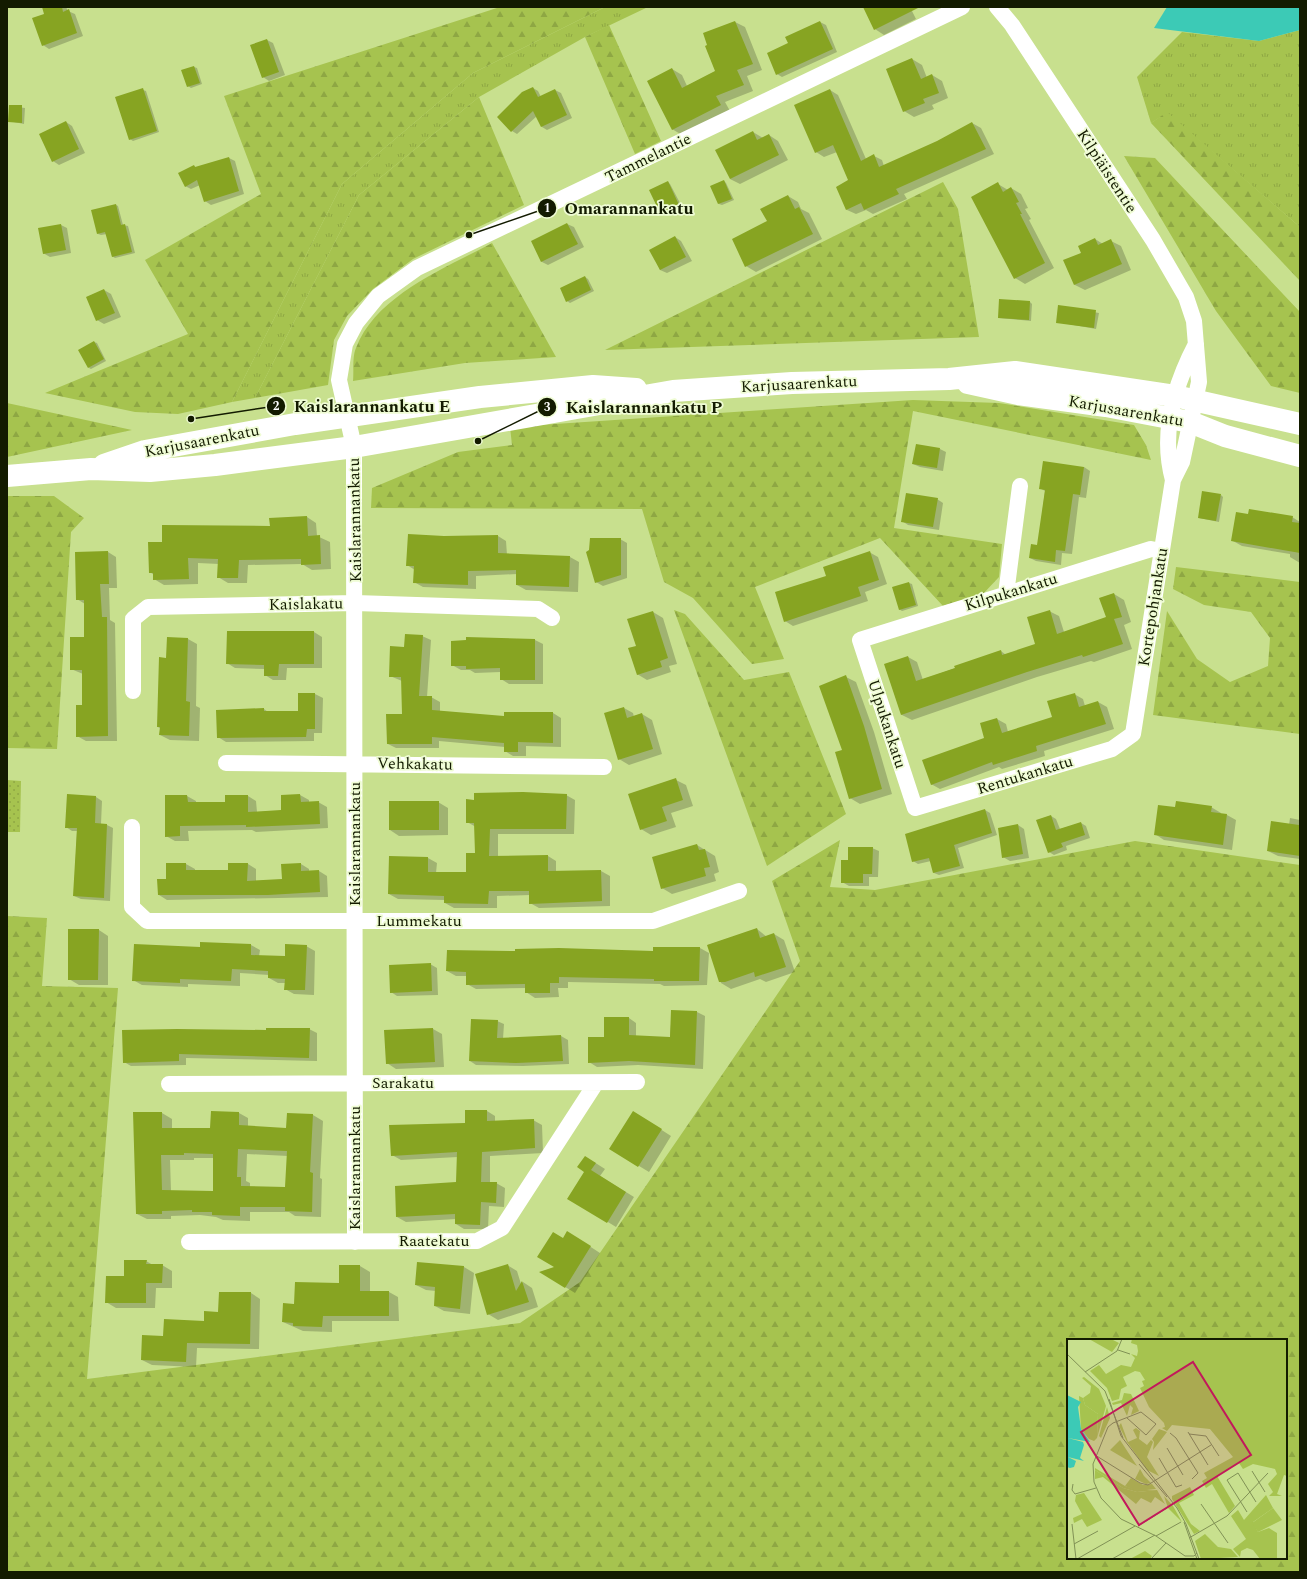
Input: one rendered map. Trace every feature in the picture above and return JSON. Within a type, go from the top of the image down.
[{"type":"street","name":"Tammelantie","points":[[354,447],[339,380],[345,344],[356,323],[378,296],[418,268],[962,7]]},
{"type":"street","name":"Kilpiäistentie","points":[[997,7],[1012,25],[1170,269],[1186,297],[1194,321],[1199,382],[1185,398],[1181,421]]},
{"type":"street","name":"Karjusaarenkatu","points":[[7,476],[91,469],[150,471],[215,465],[354,447],[673,391],[792,383],[949,379],[1014,372],[1185,398],[1300,424]]},
{"type":"street","name":"Karjusaarenkatu","points":[[949,379],[1018,394],[1106,406],[1181,421],[1225,436],[1300,456]]},
{"type":"street","name":"Karjusaarenkatu","points":[[91,469],[145,451],[295,424],[480,397],[594,386],[673,391]]},
{"type":"street","name":"Kortepohjankatu","points":[[1133,734],[1173,480],[1168,460],[1167,438],[1181,421]]},
{"type":"street","name":"Kaislarannankatu","points":[[354,447],[355,1242]]},
{"type":"street","points":[[1006,594],[1020,486]]},
{"type":"street","name":"Kilpukankatu","points":[[860,640],[1151,549],[1162,551]]},
{"type":"street","name":"Kaislakatu","points":[[133,691],[133,619],[148,607],[355,603],[538,609],[552,618]]},
{"type":"street","name":"Ulpukankatu","points":[[860,640],[915,808]]},
{"type":"street","name":"Rentukankatu","points":[[915,808],[1112,749],[1133,734]]},
{"type":"street","name":"Vehkakatu","points":[[226,763],[355,763],[604,768]]},
{"type":"street","name":"Lummekatu","points":[[132,828],[132,907],[147,921],[652,921],[739,891]]},
{"type":"street","name":"Sarakatu","points":[[169,1084],[637,1082]]},
{"type":"street","name":"Raatekatu","points":[[190,1242],[477,1241],[502,1228],[596,1083]]},
{"type":"green space","points":[[500,7],[605,7],[473,73],[342,184],[232,402],[178,414],[135,412],[45,393],[188,334],[145,260],[261,194],[224,96]]},
{"type":"green space","points":[[605,7],[648,7],[585,37],[479,97],[359,195],[255,398],[232,402],[342,184],[473,73]]},
{"type":"green space","points":[[609,25],[661,141],[635,154],[585,37]]},
{"type":"green space","points":[[1300,30],[1300,227],[1167,113],[1151,123],[1137,77],[1182,32],[1259,41]]},
{"type":"green space","points":[[479,97],[524,205],[413,259],[373,289],[347,316],[334,340],[328,385],[255,398],[359,195]]},
{"type":"green space","points":[[1167,112],[1300,227],[1300,281],[1151,123]]},
{"type":"green space","points":[[1124,156],[1155,158],[1300,312],[1300,393],[1271,386],[1216,311]]},
{"type":"green space","points":[[943,182],[958,209],[979,337],[605,350]]},
{"type":"green space","points":[[492,243],[556,357],[465,363],[353,381],[356,348],[366,329],[379,313],[414,285]]},
{"type":"green space","points":[[913,400],[999,403],[1134,425],[1146,445],[1151,460],[913,411],[894,528],[1002,544],[999,577],[983,594],[943,606],[880,538],[755,587],[784,659],[752,664],[693,598],[664,582],[642,509],[371,508],[372,488],[458,452],[512,445],[510,427]]},
{"type":"green space","points":[[7,403],[132,430],[7,457]]},
{"type":"green space","points":[[7,496],[54,496],[84,518],[71,532],[57,749],[7,748]]},
{"type":"green space","points":[[1176,567],[1300,582],[1300,734],[1153,715],[1167,611],[1197,659],[1230,682],[1268,666],[1270,638],[1251,612],[1204,605],[1173,589]]},
{"type":"green space","points":[[674,610],[685,614],[744,680],[789,672],[846,814],[767,866]]},
{"type":"green space","points":[[7,780],[21,781],[20,832],[7,832]]},
{"type":"green space","points":[[840,840],[830,887],[875,890],[1135,841],[1300,865],[1300,1572],[7,1572],[7,916],[47,918],[42,986],[118,988],[87,1379],[520,1323],[580,1282],[800,961],[772,881]]},
{"type":"water","points":[[1167,7],[1300,7],[1300,30],[1259,41],[1154,28]]},
{"type":"building","points":[[42,7],[62,7],[63,12],[69,9],[77,33],[42,46],[32,18],[44,14]]},
{"type":"building","points":[[863,7],[920,7],[874,30]]},
{"type":"building","points":[[735,21],[753,64],[737,70],[744,85],[716,96],[721,105],[672,130],[647,81],[672,68],[682,88],[715,71],[705,46],[707,45],[703,33]]},
{"type":"building","points":[[820,21],[833,49],[776,75],[767,53],[788,43],[785,37]]},
{"type":"building","points":[[267,39],[279,72],[262,78],[250,45]]},
{"type":"building","points":[[912,58],[921,79],[932,74],[939,93],[923,99],[925,103],[903,112],[886,69]]},
{"type":"building","points":[[194,66],[200,83],[187,87],[181,70]]},
{"type":"building","points":[[533,87],[538,97],[555,89],[567,115],[541,127],[533,111],[511,132],[497,117],[522,92]]},
{"type":"building","points":[[143,88],[157,131],[129,140],[115,97]]},
{"type":"building","points":[[830,89],[861,161],[874,154],[879,167],[937,141],[972,122],[986,149],[896,189],[899,194],[864,210],[861,203],[846,210],[836,187],[848,180],[833,145],[815,153],[794,105]]},
{"type":"building","points":[[9,105],[22,105],[22,123],[8,122]]},
{"type":"building","points":[[66,121],[79,149],[52,162],[39,134]]},
{"type":"building","points":[[753,131],[757,140],[769,134],[779,155],[730,179],[715,150]]},
{"type":"building","points":[[229,157],[239,191],[204,202],[197,180],[185,187],[178,173],[194,165],[195,167]]},
{"type":"building","points":[[724,180],[732,199],[718,204],[710,186]]},
{"type":"building","points":[[668,181],[679,205],[660,213],[649,190]]},
{"type":"building","points":[[998,182],[1003,192],[1011,187],[1019,202],[1016,203],[1022,214],[1020,214],[1045,263],[1014,279],[971,197]]},
{"type":"building","points":[[788,195],[795,209],[799,207],[813,234],[745,267],[732,239],[767,221],[760,209]]},
{"type":"building","points":[[116,204],[121,225],[125,224],[132,252],[112,257],[105,232],[97,234],[91,210]]},
{"type":"building","points":[[567,223],[578,244],[541,262],[531,241]]},
{"type":"building","points":[[61,224],[66,250],[43,254],[38,228]]},
{"type":"building","points":[[675,236],[686,257],[660,270],[649,250]]},
{"type":"building","points":[[1095,238],[1098,245],[1111,239],[1122,264],[1074,285],[1063,260],[1081,253],[1078,246]]},
{"type":"building","points":[[585,276],[591,290],[566,302],[560,288]]},
{"type":"building","points":[[104,289],[115,313],[96,321],[86,297]]},
{"type":"building","points":[[999,299],[1030,301],[1029,320],[998,318]]},
{"type":"building","points":[[1058,305],[1096,310],[1094,328],[1056,323]]},
{"type":"building","points":[[94,341],[104,359],[88,368],[78,350]]},
{"type":"building","points":[[916,444],[940,448],[937,468],[912,464]]},
{"type":"building","points":[[1043,461],[1084,467],[1080,495],[1073,494],[1065,551],[1056,550],[1055,562],[1029,558],[1031,544],[1037,545],[1045,490],[1039,489]]},
{"type":"building","points":[[1202,491],[1221,494],[1216,521],[1198,518]]},
{"type":"building","points":[[906,493],[938,498],[933,527],[901,522]]},
{"type":"building","points":[[1249,509],[1293,516],[1292,522],[1300,523],[1300,553],[1231,541],[1236,512],[1248,514]]},
{"type":"building","points":[[307,516],[308,536],[320,535],[321,564],[301,565],[301,559],[239,560],[238,578],[217,578],[218,559],[188,558],[189,579],[153,580],[153,573],[149,573],[148,542],[162,542],[162,525],[270,526],[269,518]]},
{"type":"building","points":[[408,534],[444,536],[498,535],[498,553],[570,556],[569,587],[516,585],[516,570],[468,571],[468,585],[413,583],[414,566],[406,566]]},
{"type":"building","points":[[590,538],[621,538],[621,575],[595,583],[586,552],[589,550]]},
{"type":"building","points":[[108,551],[109,584],[100,584],[102,617],[107,617],[108,736],[76,737],[76,705],[82,705],[82,670],[70,670],[70,637],[84,637],[84,600],[76,600],[75,552]]},
{"type":"building","points":[[870,551],[879,580],[858,587],[861,596],[784,622],[775,592],[826,576],[823,567]]},
{"type":"building","points":[[909,582],[916,605],[899,610],[892,587]]},
{"type":"building","points":[[1114,593],[1122,617],[1114,619],[1123,644],[1083,657],[1082,655],[1027,672],[901,715],[884,664],[908,656],[916,681],[1001,650],[1002,655],[1035,644],[1027,617],[1050,610],[1057,634],[1106,617],[1099,598]]},
{"type":"building","points":[[653,611],[668,658],[660,661],[662,667],[637,675],[628,648],[636,646],[627,619]]},
{"type":"building","points":[[227,631],[314,631],[314,664],[279,664],[278,676],[264,676],[264,665],[226,664]]},
{"type":"building","points":[[405,634],[423,635],[419,696],[432,696],[432,710],[504,716],[504,712],[553,712],[553,743],[518,742],[518,752],[504,752],[504,743],[432,737],[432,744],[387,744],[386,714],[402,714],[401,677],[389,677],[390,646],[404,647]]},
{"type":"building","points":[[167,637],[188,638],[186,701],[190,702],[189,736],[159,735],[160,727],[157,727],[159,657],[166,658]]},
{"type":"building","points":[[466,637],[535,639],[535,680],[500,680],[500,668],[466,669],[466,666],[451,666],[451,641],[466,640]]},
{"type":"building","points":[[846,675],[864,726],[882,789],[849,799],[835,752],[842,750],[819,686]]},
{"type":"building","points":[[298,693],[315,693],[315,729],[307,729],[306,737],[217,738],[216,710],[264,708],[264,711],[298,711]]},
{"type":"building","points":[[1075,693],[1079,707],[1098,701],[1106,724],[1036,746],[1037,751],[993,765],[992,762],[931,785],[922,760],[984,738],[980,723],[997,718],[1002,733],[1052,717],[1047,701]]},
{"type":"building","points":[[624,707],[627,718],[642,713],[653,749],[618,760],[604,713]]},
{"type":"building","points":[[676,778],[683,800],[662,807],[667,821],[640,830],[628,794]]},
{"type":"building","points":[[523,792],[567,794],[566,829],[490,829],[489,856],[548,855],[548,871],[601,870],[602,901],[529,904],[529,891],[489,891],[488,904],[444,903],[444,896],[388,894],[389,856],[428,857],[428,872],[466,872],[466,853],[475,853],[474,823],[466,823],[466,799],[474,800],[474,793]]},
{"type":"building","points":[[67,794],[96,796],[95,823],[107,824],[104,898],[73,896],[77,828],[65,828]]},
{"type":"building","points":[[300,794],[301,802],[319,801],[320,824],[246,827],[246,825],[180,826],[180,836],[165,837],[165,795],[187,795],[188,802],[225,802],[225,795],[248,795],[248,812],[281,810],[281,795]]},
{"type":"building","points":[[389,801],[439,801],[439,830],[389,830]]},
{"type":"building","points":[[1176,801],[1212,806],[1211,812],[1227,814],[1223,845],[1154,835],[1158,805],[1175,807]]},
{"type":"building","points":[[985,809],[992,833],[954,845],[960,866],[933,873],[929,858],[912,862],[905,834]]},
{"type":"building","points":[[1051,815],[1056,830],[1081,822],[1085,835],[1061,843],[1063,847],[1048,853],[1036,820]]},
{"type":"building","points":[[1271,821],[1299,825],[1300,856],[1267,851]]},
{"type":"building","points":[[1018,824],[1023,854],[1002,858],[998,828]]},
{"type":"building","points":[[697,844],[699,850],[705,849],[710,867],[704,868],[706,876],[661,889],[652,857]]},
{"type":"building","points":[[848,847],[873,847],[872,874],[863,874],[863,883],[841,883],[841,860],[848,860]]},
{"type":"building","points":[[166,863],[186,863],[186,870],[228,870],[228,863],[248,863],[247,881],[282,879],[281,864],[301,863],[301,871],[319,870],[320,892],[268,895],[158,895],[157,879],[166,879]]},
{"type":"building","points":[[757,928],[760,938],[774,933],[786,967],[755,977],[754,972],[725,982],[719,982],[707,945]]},
{"type":"building","points":[[68,929],[99,929],[98,980],[68,980]]},
{"type":"building","points":[[200,942],[251,944],[251,955],[285,956],[285,944],[307,945],[305,990],[284,990],[285,979],[268,978],[268,971],[232,969],[231,981],[180,979],[180,983],[132,981],[134,944],[200,947]]},
{"type":"building","points":[[653,947],[700,947],[699,981],[654,981],[654,979],[559,977],[559,983],[550,983],[550,993],[525,993],[525,984],[466,985],[466,972],[446,971],[447,950],[515,951],[515,949],[559,948],[653,951]]},
{"type":"building","points":[[431,963],[432,991],[390,993],[389,965]]},
{"type":"building","points":[[671,1010],[697,1011],[695,1065],[629,1061],[588,1063],[588,1037],[604,1037],[604,1017],[629,1017],[629,1035],[670,1037]]},
{"type":"building","points":[[471,1019],[498,1020],[497,1038],[561,1035],[563,1061],[516,1063],[469,1061]]},
{"type":"building","points":[[266,1028],[310,1028],[309,1058],[179,1054],[179,1061],[123,1063],[122,1030],[266,1030]]},
{"type":"building","points":[[433,1028],[435,1062],[386,1064],[384,1030]]},
{"type":"building","points":[[465,1110],[487,1110],[487,1121],[534,1119],[535,1148],[482,1152],[481,1182],[497,1182],[496,1203],[481,1202],[480,1225],[455,1224],[455,1214],[396,1217],[395,1186],[456,1182],[457,1152],[391,1156],[389,1125],[465,1123]]},
{"type":"building","points":[[211,1111],[239,1112],[239,1125],[286,1128],[287,1113],[313,1114],[310,1172],[313,1173],[312,1212],[285,1211],[285,1207],[240,1207],[240,1216],[212,1215],[212,1212],[192,1212],[192,1210],[162,1211],[162,1214],[136,1214],[133,1112],[162,1112],[162,1128],[210,1128]],"holes":[[[238,1149],[287,1151],[285,1187],[241,1186],[241,1177],[237,1177]],[[184,1153],[213,1154],[213,1191],[162,1190],[161,1155],[184,1155]]]},
{"type":"building","points":[[633,1111],[662,1129],[638,1167],[609,1149]]},
{"type":"building","points":[[585,1156],[596,1163],[591,1170],[626,1192],[607,1223],[567,1199],[584,1172],[577,1167]]},
{"type":"building","points":[[567,1231],[591,1246],[565,1288],[539,1272],[554,1267],[537,1257],[553,1232],[563,1238]]},
{"type":"building","points":[[124,1260],[147,1260],[146,1264],[163,1264],[162,1283],[146,1283],[146,1303],[105,1303],[106,1276],[124,1276]]},
{"type":"building","points":[[417,1262],[464,1266],[460,1309],[434,1306],[435,1287],[415,1285]]},
{"type":"building","points":[[508,1264],[516,1291],[522,1281],[529,1302],[487,1315],[475,1274]]},
{"type":"building","points":[[339,1265],[360,1265],[360,1291],[389,1291],[389,1316],[323,1316],[322,1327],[293,1326],[293,1323],[282,1322],[283,1303],[294,1304],[295,1282],[339,1283]]},
{"type":"building","points":[[219,1292],[251,1292],[250,1344],[187,1343],[186,1362],[141,1360],[142,1335],[163,1336],[164,1319],[204,1321],[204,1311],[218,1312]]},
{"type":"place","name":"Omarannankatu","points":[[469,235]]},
{"type":"place","name":"Kaislarannankatu E","points":[[191,419]]},
{"type":"place","name":"Kaislarannankatu P","points":[[478,441]]}]
